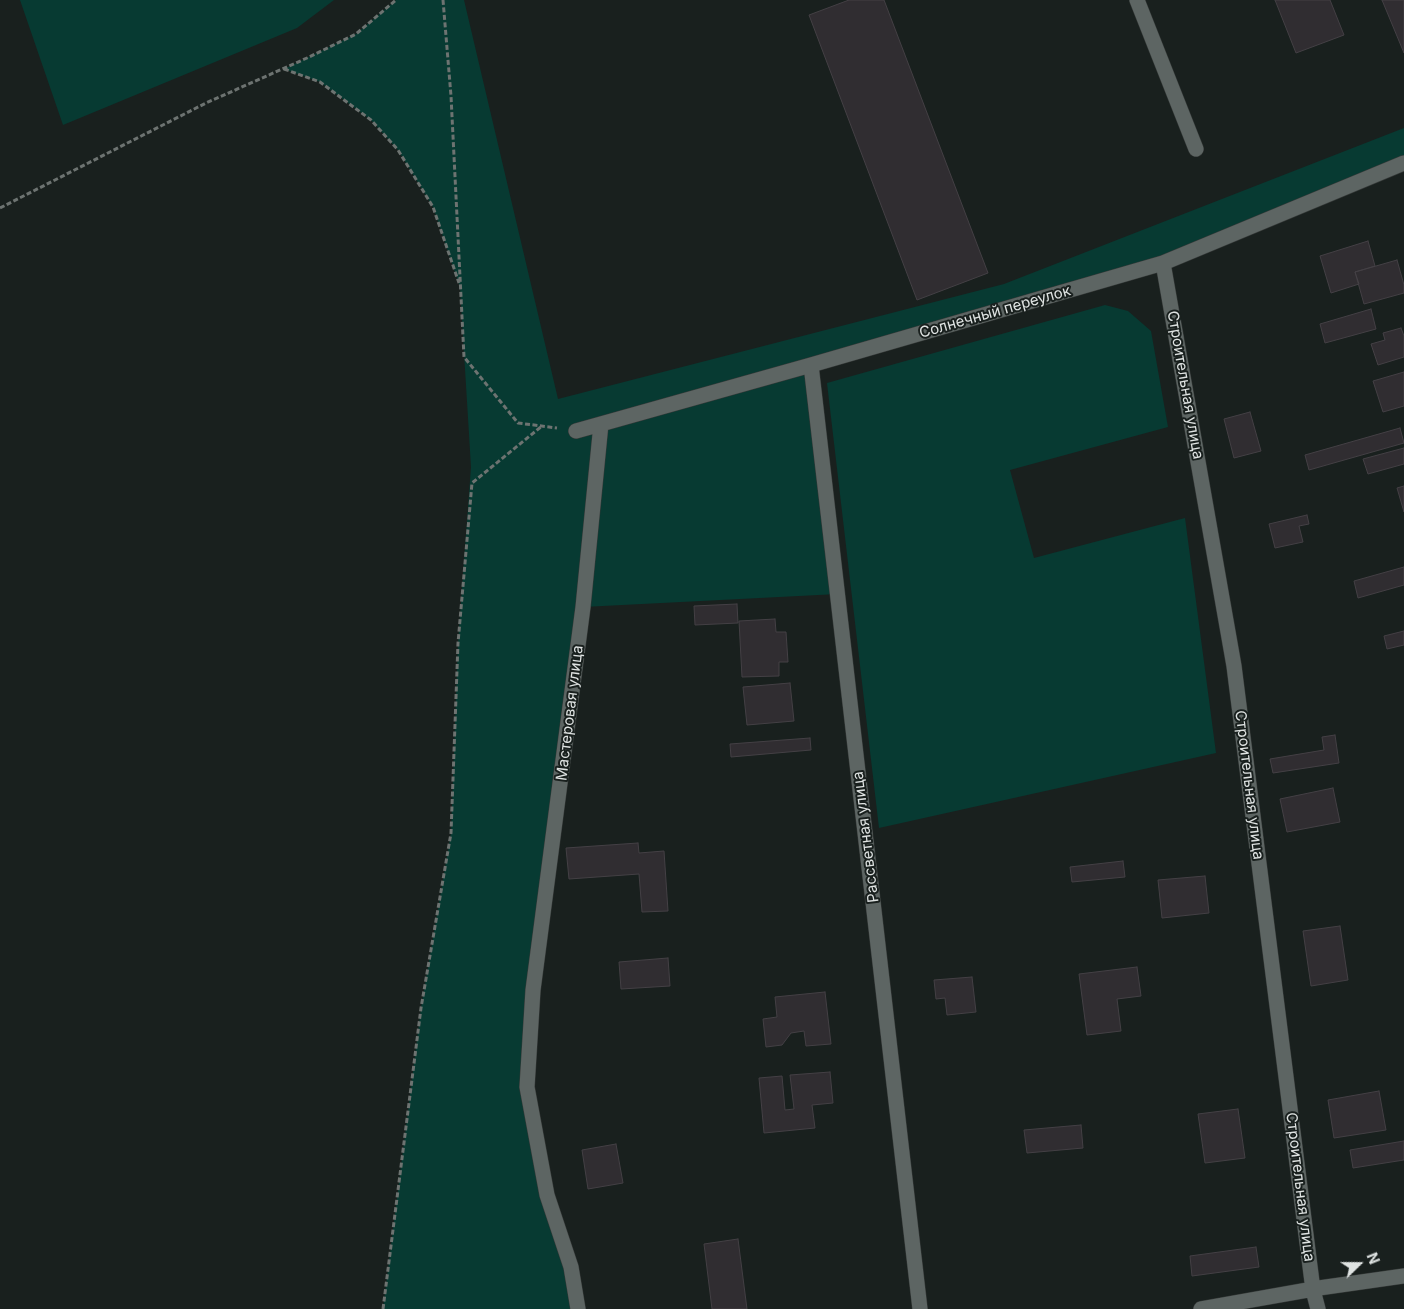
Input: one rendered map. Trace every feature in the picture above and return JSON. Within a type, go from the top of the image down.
[{"type":"street","points":[[1136,0],[1196,149]]},
{"type":"street","name":"Солнечный переулок","points":[[576,431],[1163,263],[1404,163]]},
{"type":"street","name":"Строительная улица","points":[[1163,263],[1234,666],[1313,1290],[1318,1309]]},
{"type":"street","name":"Рассветная улица","points":[[812,365],[920,1309]]},
{"type":"street","name":"Мастеровая улица","points":[[578,1309],[571,1267],[547,1195],[527,1086],[533,1001],[583,607],[601,424]]},
{"type":"street","points":[[1201,1309],[1404,1276]]},
{"type":"path","points":[[0,208],[206,103],[284,69],[356,34],[396,0]]},
{"type":"path","points":[[443,0],[451,96],[464,357],[518,423],[576,431]]},
{"type":"path","points":[[284,69],[320,82],[371,120],[398,150],[433,207],[460,287]]},
{"type":"path","points":[[383,1309],[421,1008],[451,833],[458,643],[472,484],[542,426]]},
{"type":"green space","points":[[20,0],[334,0],[297,28],[63,125]]},
{"type":"green space","points":[[396,0],[464,0],[558,399],[1004,284],[1404,128],[1404,163],[1163,263],[812,365],[838,594],[583,607],[527,1086],[578,1309],[383,1309],[421,1008],[451,833],[458,643],[471,467],[460,287],[433,207],[398,150],[371,120],[320,82],[284,69],[356,34]]},
{"type":"green space","points":[[1105,305],[1128,311],[1151,331],[1168,427],[1010,470],[1034,558],[1185,518],[1216,753],[879,828],[827,383]]},
{"type":"building","points":[[849,0],[884,0],[988,273],[917,300],[809,15]]},
{"type":"building","points":[[1275,0],[1330,0],[1344,35],[1296,53]]},
{"type":"building","points":[[1382,0],[1404,0],[1404,53]]},
{"type":"building","points":[[1368,241],[1375,266],[1355,272],[1359,284],[1331,293],[1320,256]]},
{"type":"building","points":[[1397,260],[1404,285],[1404,293],[1364,304],[1355,272]]},
{"type":"building","points":[[1371,309],[1376,329],[1325,343],[1320,324]]},
{"type":"building","points":[[1401,328],[1404,336],[1404,357],[1378,365],[1371,344],[1385,340],[1383,333]]},
{"type":"building","points":[[1404,372],[1404,406],[1383,412],[1373,381]]},
{"type":"building","points":[[1250,412],[1261,451],[1234,458],[1224,419]]},
{"type":"building","points":[[1400,428],[1404,443],[1309,470],[1305,455]]},
{"type":"building","points":[[1404,448],[1404,464],[1368,474],[1363,459]]},
{"type":"building","points":[[1404,486],[1404,512],[1397,488]]},
{"type":"building","points":[[1307,515],[1309,524],[1299,526],[1303,542],[1275,548],[1269,524]]},
{"type":"building","points":[[1404,567],[1404,585],[1358,598],[1354,581]]},
{"type":"building","points":[[737,604],[738,623],[695,625],[694,606]]},
{"type":"building","points":[[775,619],[776,632],[786,632],[788,662],[779,662],[779,676],[742,677],[739,621]]},
{"type":"building","points":[[1404,631],[1404,645],[1387,649],[1384,636]]},
{"type":"building","points":[[790,683],[794,721],[747,725],[743,687]]},
{"type":"building","points":[[1335,735],[1339,763],[1273,773],[1270,759],[1324,750],[1322,737]]},
{"type":"building","points":[[810,738],[811,750],[731,757],[730,744]]},
{"type":"building","points":[[1333,788],[1340,822],[1287,832],[1280,799]]},
{"type":"building","points":[[638,843],[639,853],[664,851],[668,911],[642,912],[639,874],[569,879],[566,848]]},
{"type":"building","points":[[1123,861],[1125,877],[1072,882],[1070,867]]},
{"type":"building","points":[[1205,876],[1209,913],[1162,918],[1158,880]]},
{"type":"building","points":[[1340,926],[1348,980],[1311,986],[1303,931]]},
{"type":"building","points":[[668,958],[670,986],[621,989],[619,962]]},
{"type":"building","points":[[1137,967],[1141,996],[1117,999],[1121,1031],[1087,1035],[1079,974]]},
{"type":"building","points":[[972,977],[976,1012],[947,1015],[945,998],[936,999],[934,980]]},
{"type":"building","points":[[825,992],[831,1044],[806,1046],[804,1031],[791,1033],[782,1045],[766,1047],[763,1019],[777,1017],[775,997]]},
{"type":"building","points":[[830,1072],[833,1103],[812,1105],[815,1128],[764,1133],[759,1078],[782,1076],[785,1110],[794,1109],[790,1075]]},
{"type":"building","points":[[1379,1091],[1386,1130],[1334,1138],[1328,1100]]},
{"type":"building","points":[[1238,1109],[1245,1158],[1205,1163],[1198,1114]]},
{"type":"building","points":[[1081,1125],[1083,1148],[1027,1153],[1024,1130]]},
{"type":"building","points":[[1404,1141],[1404,1160],[1353,1168],[1350,1150]]},
{"type":"building","points":[[616,1144],[623,1183],[588,1189],[582,1150]]},
{"type":"building","points":[[738,1239],[747,1309],[712,1309],[704,1244]]},
{"type":"building","points":[[1256,1247],[1259,1267],[1192,1276],[1190,1256]]}]
